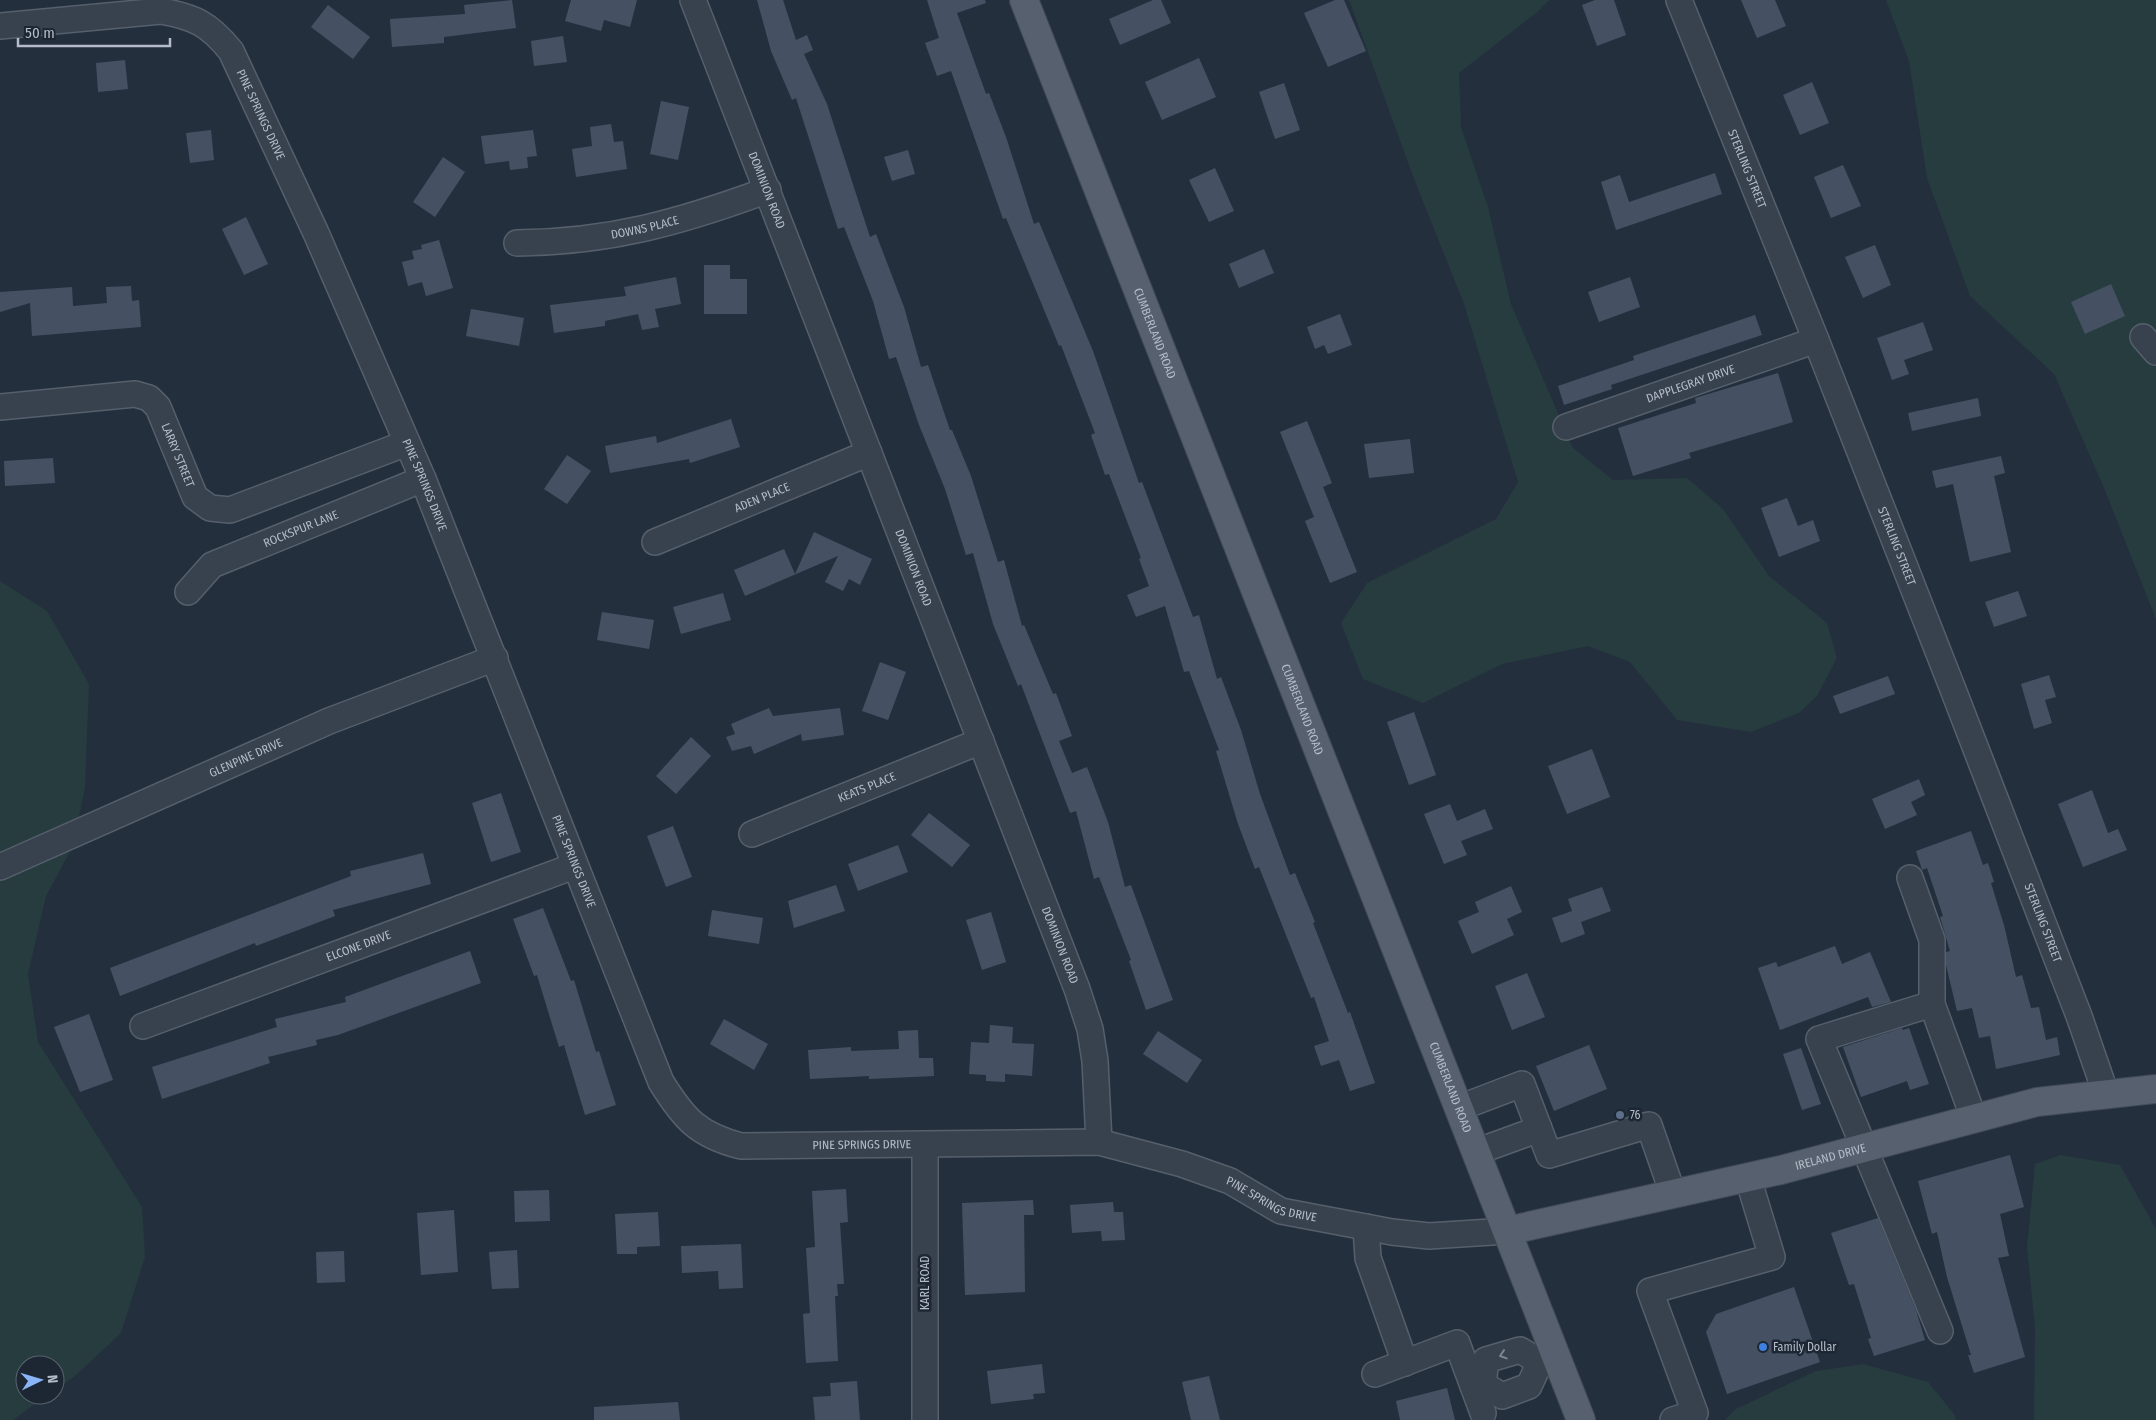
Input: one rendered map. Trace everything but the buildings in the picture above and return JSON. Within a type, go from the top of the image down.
[{"type":"main road","name":"CUMBERLAND ROAD","points":[[1024,0],[1507,1231],[1548,1358],[1581,1420]]},
{"type":"main road","name":"IRELAND DRIVE","points":[[1507,1231],[1748,1178],[2037,1102],[2156,1089]]},
{"type":"street","name":"DOMINION ROAD","points":[[693,0],[981,742],[1090,1029],[1095,1061],[1099,1142]]},
{"type":"street","name":"STERLING STREET","points":[[1679,0],[1816,340],[2079,1016],[2106,1094]]},
{"type":"street","name":"PINE SPRINGS DRIVE","points":[[0,26],[161,11],[184,15],[201,22],[216,33],[231,51],[316,233],[423,479],[495,658],[574,866],[661,1082],[681,1114],[698,1129],[719,1140],[742,1146],[1099,1142],[1182,1164],[1230,1181],[1281,1211],[1366,1227],[1429,1236],[1507,1231]]},
{"type":"street","name":"DOWNS PLACE","points":[[517,243],[601,238],[646,229],[696,216],[768,190]]},
{"type":"street","name":"DAPPLEGRAY DRIVE","points":[[1566,427],[1816,340]]},
{"type":"street","name":"LARRY STREET","points":[[0,407],[135,394],[149,398],[158,407],[195,497],[210,508],[230,510],[407,443]]},
{"type":"street","name":"ADEN PLACE","points":[[655,542],[869,453]]},
{"type":"street","name":"ROCKSPUR LANE","points":[[188,592],[212,565],[423,479]]},
{"type":"street","name":"GLENPINE DRIVE","points":[[0,866],[329,721],[495,658]]},
{"type":"street","name":"KEATS PLACE","points":[[752,834],[981,742]]},
{"type":"street","name":"ELCONE DRIVE","points":[[143,1026],[574,866]]},
{"type":"street","points":[[1910,878],[1932,940],[1932,1004],[1974,1119]]},
{"type":"street","points":[[1932,1004],[1819,1039],[1862,1148],[1940,1331]]},
{"type":"street","points":[[1458,1108],[1522,1084],[1549,1155],[1649,1125],[1673,1194]]},
{"type":"street","points":[[1476,1152],[1539,1129]]},
{"type":"street","name":"KARL ROAD","points":[[925,1145],[925,1420]]},
{"type":"street","points":[[1673,1420],[1695,1413],[1650,1290],[1772,1257],[1748,1178]]},
{"type":"street","points":[[1366,1227],[1368,1258],[1405,1363]]},
{"type":"street","points":[[1375,1374],[1457,1343],[1478,1386],[1483,1413]]},
{"type":"street","points":[[1520,1350],[1548,1358],[1529,1386],[1502,1396],[1478,1386],[1486,1360],[1520,1350]]},
{"type":"green space","points":[[1349,0],[1549,0],[1536,13],[1459,73],[1461,127],[1488,207],[1511,304],[1573,448],[1613,480],[1687,478],[1723,509],[1769,576],[1827,623],[1837,658],[1817,696],[1799,713],[1751,732],[1677,720],[1630,662],[1588,646],[1502,664],[1423,703],[1363,679],[1341,623],[1367,583],[1496,519],[1518,482],[1464,304],[1414,179]]},
{"type":"green space","points":[[1886,0],[2156,0],[2156,619],[2104,488],[2054,374],[1970,296],[1927,178],[1909,61]]},
{"type":"green space","points":[[0,581],[47,611],[89,684],[85,787],[73,846],[46,896],[28,974],[38,1042],[142,1207],[145,1257],[121,1333],[65,1383],[65,1355],[15,1355],[15,1405],[33,1405],[13,1420],[0,1420]]},
{"type":"green space","points":[[2060,1155],[2120,1165],[2156,1229],[2156,1420],[2034,1420],[2035,1328],[2027,1247],[2035,1164]]},
{"type":"green space","points":[[1863,1364],[1928,1382],[1954,1414],[1956,1420],[1725,1420],[1736,1409],[1816,1371]]},
{"type":"place","name":"76","points":[[1620,1115]]},
{"type":"place","name":"Family Dollar","points":[[1763,1347]]}]
